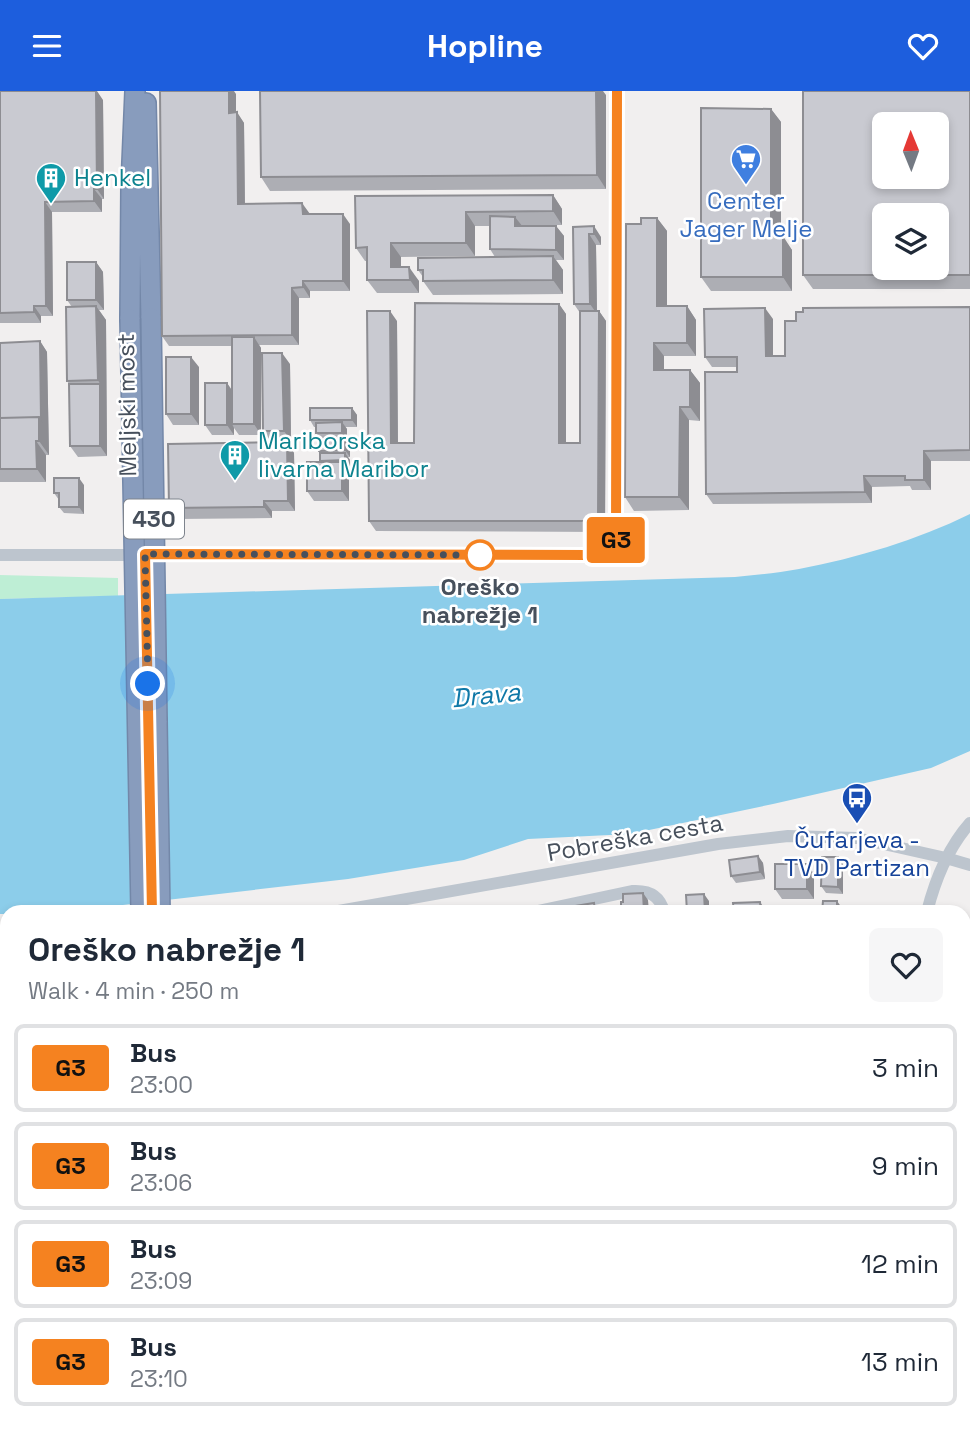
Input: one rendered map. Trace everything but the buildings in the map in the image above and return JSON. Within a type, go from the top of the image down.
[{"type":"highway","points":[[125,91],[140,186]]},
{"type":"highway","name":"430","points":[[135,91],[140,186]]},
{"type":"highway","name":"430","points":[[140,186],[146,91]]},
{"type":"highway","points":[[140,186],[156,91]]},
{"type":"highway","name":"Meljski most","points":[[140,186],[150,318],[151,905]]},
{"type":"highway","name":"Meljski most","points":[[140,186],[130,319],[151,905]]},
{"type":"street","points":[[0,555],[590,555],[607,552],[616,540],[617,530],[617,91]]},
{"type":"street","points":[[145,554],[151,905]]},
{"type":"street","points":[[929,905],[946,858],[970,824]]},
{"type":"street","name":"Pobreška cesta","points":[[373,905],[758,838],[858,838],[970,865]]},
{"type":"street","points":[[567,905],[641,890],[650,893],[662,905]]},
{"type":"green space","points":[[0,575],[118,578],[118,596],[0,599]]},
{"type":"water","name":"Drava","points":[[970,514],[970,751],[931,768],[630,834],[528,839],[464,860],[348,879],[123,905],[0,905],[0,599],[735,577],[799,569],[865,554],[929,532]]},
{"type":"bus line","name":"G3","points":[[152,905],[145,554],[590,555],[607,552],[613,546],[617,530],[617,91]]},
{"type":"place","name":"Center Jager Melje","points":[[746,186]]},
{"type":"place","name":"Henkel","points":[[51,205]]},
{"type":"place","name":"Mariborska livarna Maribor","points":[[235,482]]},
{"type":"place","name":"Oreško nabrežje 1","points":[[480,555]]},
{"type":"place","name":"Čufarjeva - TVD Partizan","points":[[857,825]]},
{"type":"route","points":[[148,684],[145,554],[488,555],[480,555]]}]
